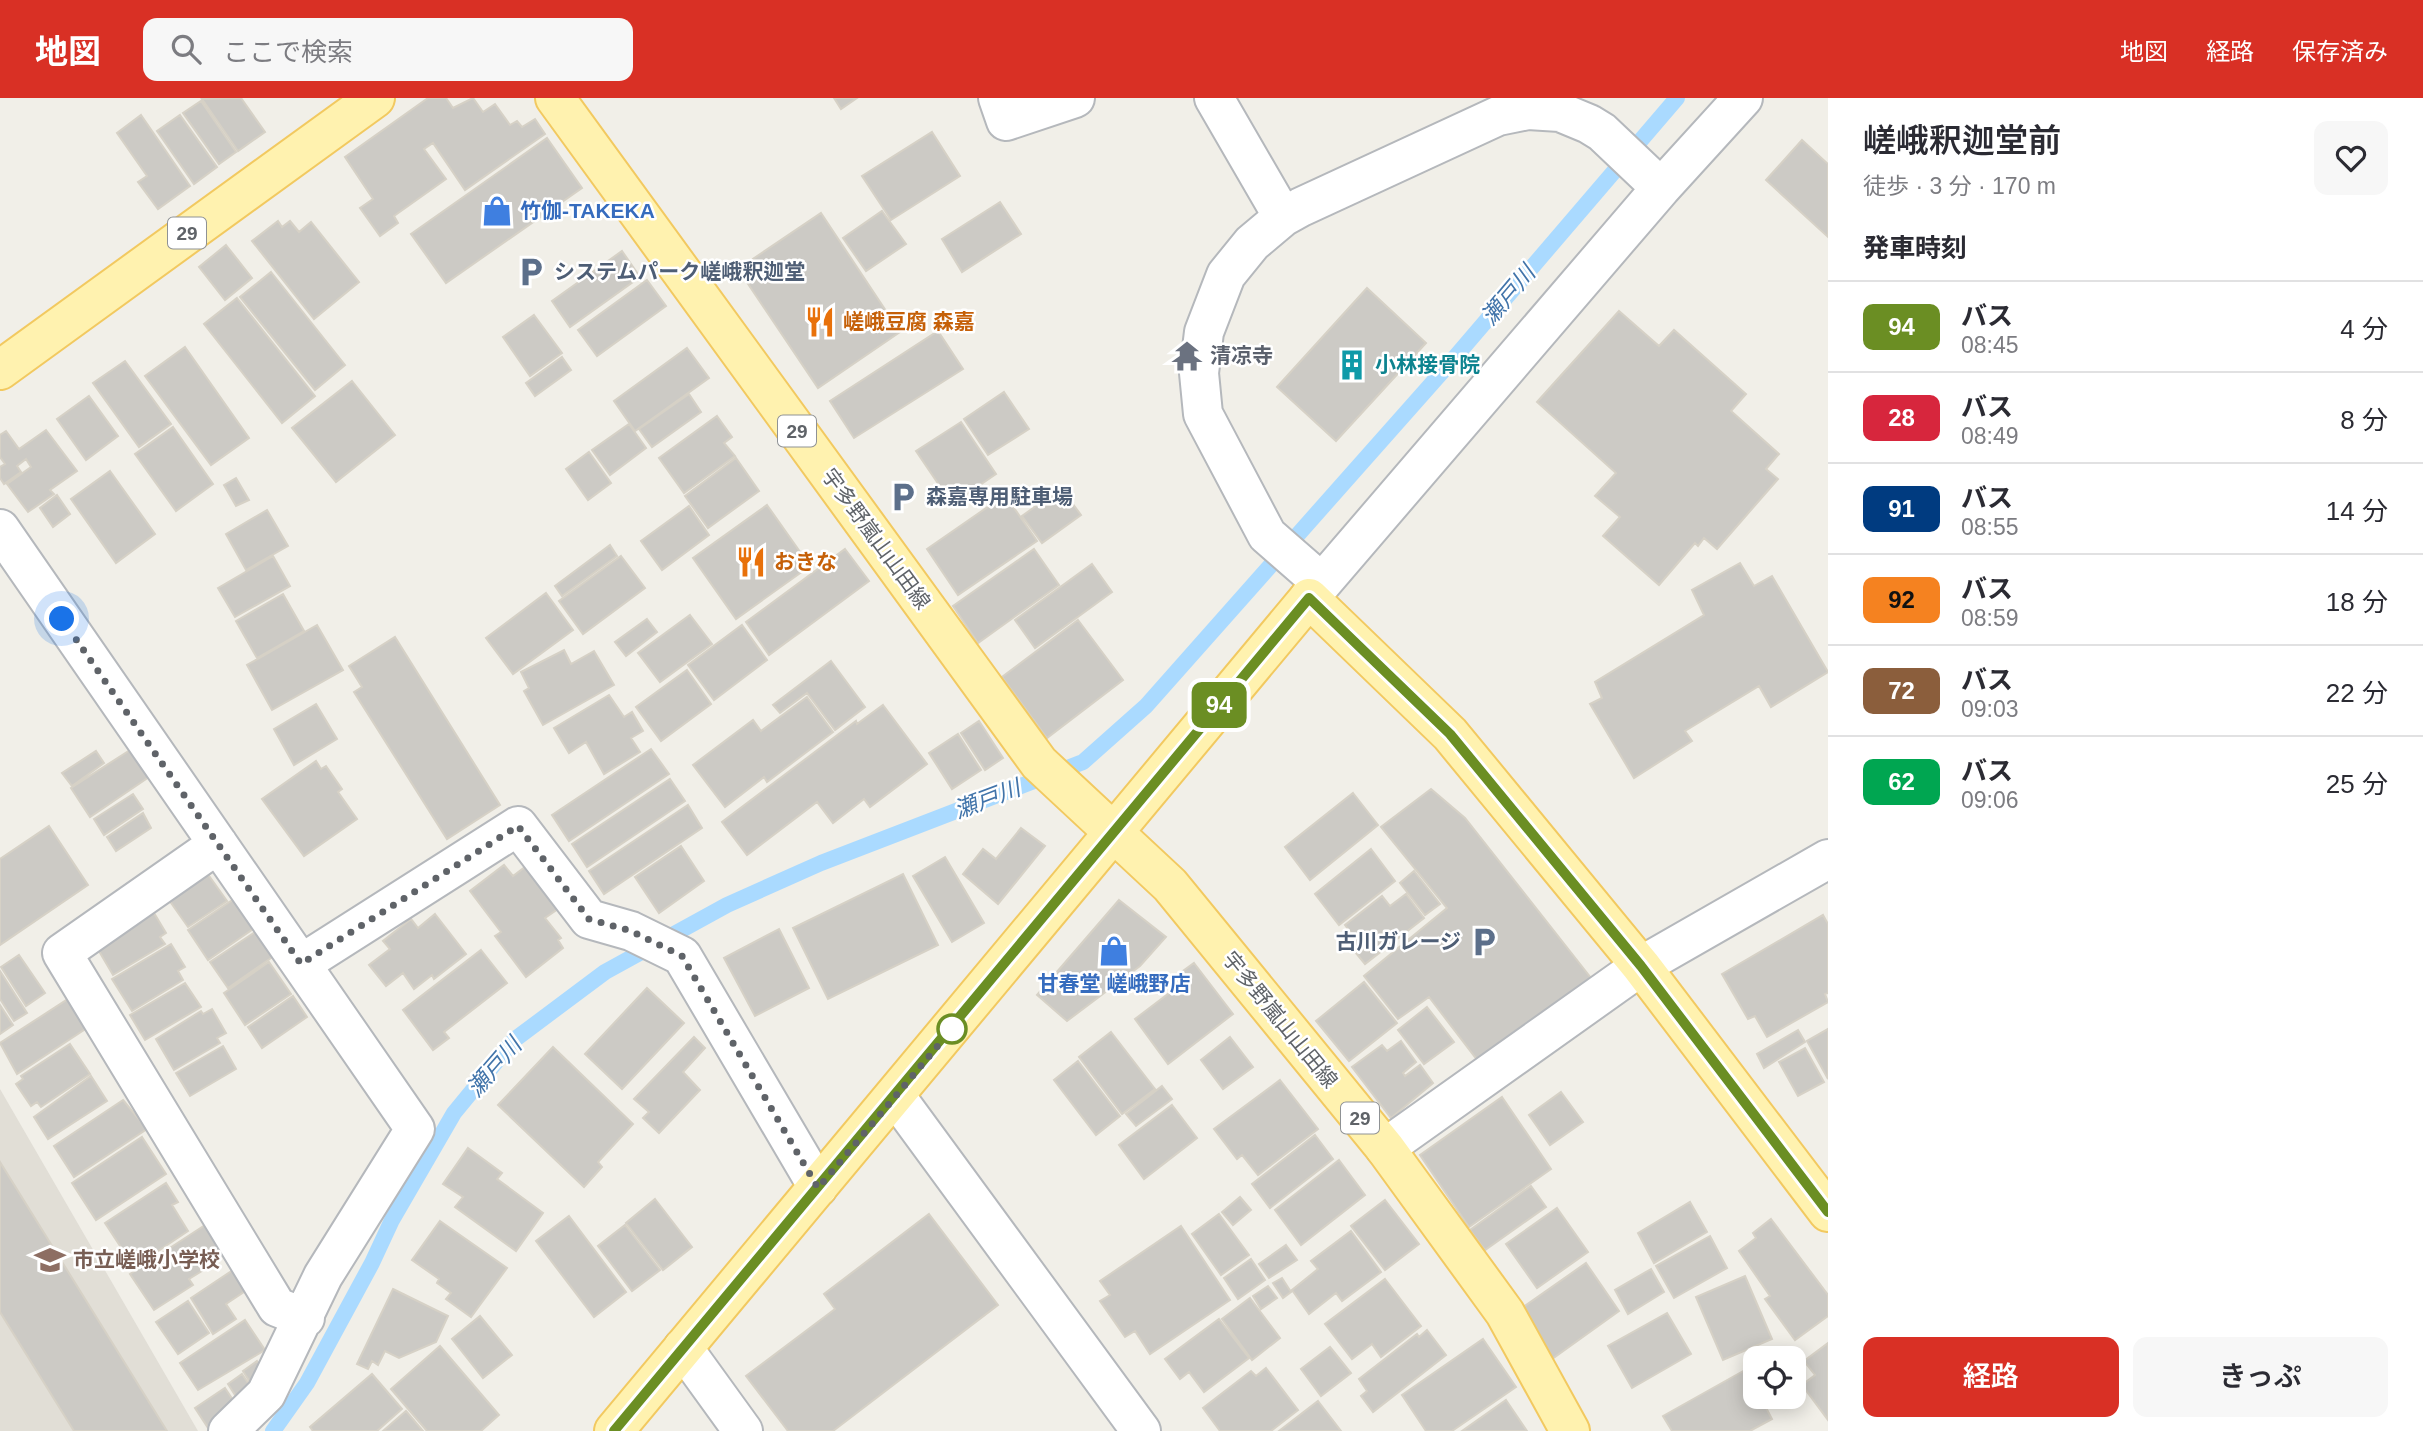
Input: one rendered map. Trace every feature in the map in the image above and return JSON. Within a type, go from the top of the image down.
[{"type":"main road","name":"29","points":[[0,370],[375,98]]},
{"type":"main road","name":"宇多野嵐山山田線","points":[[555,98],[1039,763],[1170,885],[1385,1148],[1505,1312],[1570,1431]]},
{"type":"main road","points":[[612,1426],[683,1348],[896,1097],[1113,831],[1310,582],[1450,734],[1641,966],[1828,1212]]},
{"type":"street","points":[[998,98],[1006,121],[1075,98]]},
{"type":"street","points":[[1214,98],[1283,217]]},
{"type":"street","points":[[1652,179],[1602,132],[1560,112],[1512,111],[1283,217],[1252,243],[1226,275],[1203,332],[1199,373],[1203,414],[1267,535],[1310,582],[1652,179],[1743,98]]},
{"type":"street","points":[[0,530],[415,1129],[323,1276],[266,1394],[228,1431]]},
{"type":"street","points":[[301,964],[518,826],[589,919],[631,931],[682,956],[818,1188]]},
{"type":"street","points":[[218,844],[62,953],[277,1307],[305,1318]]},
{"type":"street","points":[[1385,1148],[1641,966],[1828,859]]},
{"type":"street","points":[[896,1097],[1141,1431]]},
{"type":"street","points":[[683,1348],[743,1431]]},
{"type":"shaded area","name":"市立嵯峨小学校","points":[[0,1089],[198,1431],[0,1431]]},
{"type":"building","points":[[241,98],[265,132],[238,151],[202,99]]},
{"type":"building","points":[[428,98],[446,98],[453,108],[473,98],[483,112],[495,104],[510,125],[517,121],[522,127],[535,119],[545,134],[465,190],[433,143],[424,149],[446,179],[394,216],[398,223],[380,236],[360,208],[373,199],[345,157]]},
{"type":"building","points":[[834,98],[857,98],[841,109]]},
{"type":"building","points":[[201,101],[236,152],[219,164],[183,113]]},
{"type":"building","points":[[141,115],[190,186],[158,209],[138,182],[147,176],[117,133]]},
{"type":"building","points":[[180,115],[217,167],[194,184],[157,131]]},
{"type":"building","points":[[932,132],[960,176],[891,220],[862,176]]},
{"type":"building","name":"竹伽-TAKEKA","points":[[547,138],[582,188],[446,283],[411,234]]},
{"type":"building","points":[[1802,140],[1828,164],[1828,237],[1766,180]]},
{"type":"building","points":[[1000,202],[1021,234],[962,272],[942,239]]},
{"type":"building","points":[[882,211],[906,244],[866,271],[843,238]]},
{"type":"building","points":[[821,213],[900,332],[818,388],[738,269]]},
{"type":"building","points":[[278,221],[282,227],[290,221],[299,232],[311,222],[359,282],[314,319],[252,241]]},
{"type":"building","points":[[226,245],[252,278],[225,300],[199,267]]},
{"type":"building","points":[[622,251],[640,277],[570,327],[552,301]]},
{"type":"building","points":[[271,272],[345,365],[315,390],[240,297]]},
{"type":"building","points":[[647,280],[666,306],[597,356],[578,330]]},
{"type":"building","name":"小林接骨院","points":[[1367,288],[1426,343],[1336,441],[1277,387]]},
{"type":"building","points":[[237,298],[315,396],[282,423],[204,324]]},
{"type":"building","points":[[1619,311],[1659,346],[1674,330],[1746,394],[1731,411],[1779,454],[1766,469],[1778,479],[1717,549],[1704,538],[1698,546],[1695,543],[1659,585],[1603,536],[1620,517],[1595,496],[1616,473],[1537,402]]},
{"type":"building","points":[[534,315],[562,353],[530,376],[503,337]]},
{"type":"building","points":[[938,331],[963,369],[854,438],[830,401]]},
{"type":"building","points":[[185,347],[249,438],[211,465],[145,376]]},
{"type":"building","points":[[687,348],[709,378],[635,431],[614,401]]},
{"type":"building","points":[[562,357],[571,370],[535,396],[526,383]]},
{"type":"building","points":[[125,361],[171,424],[139,447],[93,383]]},
{"type":"building","points":[[352,381],[395,435],[336,482],[292,428]]},
{"type":"building","points":[[1004,392],[1029,429],[988,455],[964,419]]},
{"type":"building","points":[[689,394],[701,412],[652,447],[639,429]]},
{"type":"building","points":[[89,396],[118,436],[86,460],[57,419]]},
{"type":"building","points":[[717,416],[732,437],[724,443],[735,456],[684,493],[659,458]]},
{"type":"building","points":[[961,422],[996,474],[952,504],[916,451]]},
{"type":"building","points":[[629,424],[646,448],[610,475],[592,450]]},
{"type":"building","points":[[173,427],[213,484],[176,511],[135,454]]},
{"type":"building","points":[[46,430],[77,471],[50,490],[54,494],[28,512],[7,484],[31,467],[26,459],[17,466],[21,472],[4,484],[0,478],[0,467],[5,464],[0,457],[0,435],[6,431],[19,449]]},
{"type":"building","points":[[589,452],[611,483],[588,500],[566,469]]},
{"type":"building","points":[[736,458],[759,491],[708,528],[685,496]]},
{"type":"building","points":[[110,471],[155,534],[116,563],[71,499]]},
{"type":"building","points":[[236,478],[249,500],[236,506],[224,485]]},
{"type":"building","points":[[1061,488],[1081,515],[1042,543],[1022,516]]},
{"type":"building","points":[[57,495],[70,514],[53,527],[40,508]]},
{"type":"building","points":[[1005,495],[1037,541],[958,595],[927,549]]},
{"type":"building","name":"おきな","points":[[767,505],[810,566],[736,619],[693,558]]},
{"type":"building","points":[[689,506],[709,535],[662,570],[641,541]]},
{"type":"building","points":[[267,510],[288,546],[246,570],[226,534]]},
{"type":"building","points":[[610,545],[617,556],[562,596],[555,586]]},
{"type":"building","points":[[845,549],[869,581],[769,655],[746,622]]},
{"type":"building","points":[[1034,549],[1059,585],[978,643],[953,606]]},
{"type":"building","points":[[273,556],[290,586],[235,617],[218,588]]},
{"type":"building","points":[[621,556],[645,588],[583,634],[559,601]]},
{"type":"building","points":[[1740,563],[1754,586],[1772,576],[1828,672],[1771,707],[1759,686],[1685,731],[1692,741],[1634,778],[1590,704],[1602,698],[1595,682],[1704,615],[1692,590]]},
{"type":"building","points":[[1092,564],[1112,592],[1035,648],[1015,620]]},
{"type":"building","points":[[546,593],[573,630],[513,674],[486,638]]},
{"type":"building","points":[[283,594],[304,631],[257,658],[236,621]]},
{"type":"building","points":[[690,615],[712,644],[660,682],[638,653]]},
{"type":"building","points":[[647,619],[657,632],[626,656],[615,642]]},
{"type":"building","points":[[1078,620],[1123,680],[1047,738],[1002,677]]},
{"type":"building","points":[[317,625],[343,670],[272,710],[247,665]]},
{"type":"building","points":[[742,625],[767,660],[714,700],[688,665]]},
{"type":"building","points":[[395,637],[500,805],[447,839],[354,692],[362,687],[349,666]]},
{"type":"building","points":[[564,650],[571,664],[594,651],[614,685],[543,725],[524,691],[529,688],[521,672]]},
{"type":"building","points":[[831,661],[865,707],[835,730],[807,693],[780,713],[773,705]]},
{"type":"building","points":[[687,670],[711,704],[661,741],[636,707]]},
{"type":"building","points":[[609,695],[624,717],[632,712],[643,731],[631,738],[640,752],[604,774],[586,742],[569,753],[554,728]]},
{"type":"building","points":[[807,697],[833,732],[767,782],[764,777],[725,807],[693,765],[753,720],[761,731]]},
{"type":"building","points":[[316,704],[337,739],[294,765],[274,729]]},
{"type":"building","points":[[883,705],[927,764],[870,807],[864,799],[833,823],[817,802],[747,855],[722,822],[856,721],[857,724]]},
{"type":"building","points":[[979,721],[1003,758],[985,770],[961,733]]},
{"type":"building","points":[[958,734],[981,770],[952,789],[929,753]]},
{"type":"building","points":[[651,749],[669,774],[569,841],[552,815]]},
{"type":"building","points":[[130,750],[149,777],[90,817],[71,788]]},
{"type":"building","points":[[96,751],[104,763],[72,786],[62,773]]},
{"type":"building","points":[[316,761],[321,769],[326,766],[342,789],[338,792],[357,819],[304,856],[262,799]]},
{"type":"building","points":[[670,779],[685,801],[587,867],[572,844]]},
{"type":"building","name":"古川ガレージ","points":[[1431,789],[1465,818],[1591,978],[1478,1061],[1429,997],[1398,1019],[1364,976],[1447,908],[1381,827]]},
{"type":"building","points":[[1353,793],[1378,825],[1310,880],[1285,847]]},
{"type":"building","points":[[133,794],[143,809],[104,835],[94,819]]},
{"type":"building","points":[[688,805],[702,828],[604,894],[589,871]]},
{"type":"building","points":[[143,813],[151,828],[116,851],[107,837]]},
{"type":"building","points":[[49,826],[88,885],[0,945],[0,859]]},
{"type":"building","points":[[1021,828],[1045,846],[998,904],[963,874],[983,849],[996,859]]},
{"type":"building","points":[[681,846],[704,881],[659,913],[635,877]]},
{"type":"building","points":[[1371,849],[1395,881],[1339,925],[1315,894]]},
{"type":"building","points":[[945,857],[984,923],[952,942],[913,876]]},
{"type":"building","points":[[504,865],[513,876],[525,867],[558,909],[545,918],[561,938],[558,940],[563,948],[526,977],[495,936],[501,932],[470,891]]},
{"type":"building","name":"古川ガレージ","points":[[1414,871],[1440,904],[1425,915],[1400,883]]},
{"type":"building","points":[[207,873],[227,901],[188,927],[169,900]]},
{"type":"building","points":[[903,874],[938,945],[828,999],[793,928]]},
{"type":"building","points":[[1406,894],[1424,918],[1365,964],[1346,941],[1353,936],[1345,925],[1382,896],[1390,906]]},
{"type":"building","points":[[237,897],[256,927],[208,960],[188,930]]},
{"type":"building","name":"甘春堂 嵯峨野店","points":[[1119,900],[1166,937],[1140,966],[1067,1021],[1037,995]]},
{"type":"building","points":[[154,913],[166,933],[160,937],[165,944],[113,975],[93,941]]},
{"type":"building","points":[[435,914],[466,954],[434,979],[432,975],[414,989],[403,973],[386,986],[369,965],[390,949],[383,941],[411,919],[418,928]]},
{"type":"building","points":[[1823,915],[1828,924],[1828,993],[1825,994],[1828,1002],[1767,1037],[1755,1016],[1748,1019],[1722,974]]},
{"type":"building","points":[[264,926],[281,951],[228,988],[210,962]]},
{"type":"building","points":[[779,929],[809,988],[755,1016],[724,958]]},
{"type":"building","points":[[171,944],[185,967],[178,971],[183,980],[132,1011],[112,979]]},
{"type":"building","points":[[481,950],[507,983],[444,1032],[449,1038],[433,1050],[403,1010]]},
{"type":"building","points":[[19,955],[45,993],[26,1006],[1,967]]},
{"type":"building","points":[[269,962],[291,994],[245,1025],[224,993]]},
{"type":"building","points":[[1194,963],[1233,1014],[1168,1064],[1135,1019],[1181,984],[1176,976]]},
{"type":"building","points":[[0,971],[27,1013],[14,1021],[0,999]]},
{"type":"building","points":[[1364,982],[1397,1023],[1349,1061],[1316,1021]]},
{"type":"building","points":[[185,983],[201,1007],[145,1040],[130,1015]]},
{"type":"building","points":[[647,988],[684,1023],[622,1089],[585,1054]]},
{"type":"building","points":[[293,996],[307,1017],[262,1048],[248,1027]]},
{"type":"building","points":[[68,999],[87,1028],[17,1074],[0,1043]]},
{"type":"building","points":[[0,1005],[13,1025],[0,1034]]},
{"type":"building","points":[[1427,1007],[1454,1042],[1424,1064],[1398,1030]]},
{"type":"building","points":[[212,1009],[226,1033],[217,1038],[220,1043],[174,1070],[156,1039],[201,1011],[203,1014]]},
{"type":"building","points":[[1828,1029],[1828,1079],[1807,1041]]},
{"type":"building","points":[[1798,1030],[1805,1042],[1764,1068],[1757,1054]]},
{"type":"building","points":[[1111,1032],[1155,1089],[1122,1114],[1079,1057]]},
{"type":"building","points":[[694,1037],[705,1048],[683,1072],[700,1090],[659,1133],[643,1118],[649,1112],[634,1099]]},
{"type":"building","points":[[1230,1037],[1253,1067],[1223,1089],[1201,1060]]},
{"type":"building","points":[[1401,1041],[1416,1062],[1403,1073],[1405,1076],[1420,1065],[1433,1083],[1391,1118],[1352,1067],[1382,1045],[1387,1051]]},
{"type":"building","points":[[70,1044],[90,1074],[41,1107],[37,1102],[31,1106],[16,1084],[23,1079],[21,1076]]},
{"type":"building","points":[[223,1046],[236,1069],[190,1096],[176,1073]]},
{"type":"building","points":[[553,1047],[633,1124],[598,1162],[602,1167],[584,1187],[498,1105]]},
{"type":"building","points":[[1805,1048],[1824,1082],[1798,1096],[1779,1062]]},
{"type":"building","points":[[1078,1061],[1120,1116],[1096,1135],[1054,1080]]},
{"type":"building","points":[[91,1076],[107,1101],[48,1139],[34,1117]]},
{"type":"building","points":[[1280,1080],[1318,1129],[1258,1175],[1242,1155],[1237,1159],[1214,1129]]},
{"type":"building","points":[[1162,1086],[1172,1099],[1136,1126],[1126,1114]]},
{"type":"building","points":[[1561,1092],[1583,1122],[1550,1145],[1529,1115]]},
{"type":"building","points":[[1502,1097],[1551,1169],[1469,1227],[1420,1155]]},
{"type":"building","points":[[123,1100],[147,1129],[74,1177],[54,1146]]},
{"type":"building","points":[[1172,1105],[1197,1138],[1144,1179],[1119,1145]]},
{"type":"building","points":[[1315,1135],[1333,1159],[1270,1208],[1252,1184]]},
{"type":"building","points":[[142,1137],[166,1174],[96,1220],[72,1183]]},
{"type":"building","points":[[468,1148],[502,1173],[497,1179],[543,1213],[516,1251],[455,1207],[463,1197],[443,1184]]},
{"type":"building","points":[[1339,1160],[1365,1195],[1301,1245],[1275,1210]]},
{"type":"building","points":[[0,1162],[167,1431],[74,1431],[0,1312]]},
{"type":"building","points":[[166,1183],[178,1202],[172,1205],[188,1231],[134,1267],[105,1223]]},
{"type":"building","points":[[1531,1186],[1546,1207],[1485,1250],[1470,1230]]},
{"type":"building","points":[[1240,1197],[1251,1210],[1233,1225],[1222,1212]]},
{"type":"building","points":[[655,1199],[692,1247],[663,1270],[626,1223]]},
{"type":"building","points":[[1385,1200],[1419,1244],[1385,1270],[1351,1226]]},
{"type":"building","points":[[1690,1202],[1707,1232],[1654,1263],[1638,1233]]},
{"type":"building","points":[[1557,1208],[1588,1252],[1537,1288],[1506,1244]]},
{"type":"building","points":[[929,1214],[998,1305],[833,1431],[788,1431],[746,1376],[835,1309],[824,1294]]},
{"type":"building","points":[[1219,1214],[1249,1255],[1221,1275],[1192,1234]]},
{"type":"building","points":[[569,1216],[626,1292],[594,1317],[536,1241]]},
{"type":"building","points":[[1771,1219],[1828,1295],[1828,1316],[1795,1340],[1765,1299],[1770,1296],[1739,1251],[1756,1238],[1753,1233]]},
{"type":"building","points":[[440,1221],[507,1268],[471,1317],[446,1299],[451,1293],[437,1283],[439,1279],[412,1260]]},
{"type":"building","points":[[205,1225],[221,1248],[198,1264],[202,1271],[189,1279],[193,1285],[154,1310],[130,1274]]},
{"type":"building","points":[[625,1225],[660,1270],[632,1291],[598,1246]]},
{"type":"building","points":[[1181,1226],[1230,1300],[1150,1354],[1135,1331],[1125,1337],[1100,1301],[1110,1295],[1100,1281]]},
{"type":"building","points":[[1351,1231],[1381,1272],[1342,1301],[1336,1293],[1309,1314],[1292,1290],[1318,1269],[1311,1261]]},
{"type":"building","points":[[1710,1236],[1727,1268],[1674,1298],[1656,1266]]},
{"type":"building","points":[[1286,1245],[1297,1260],[1269,1278],[1259,1264]]},
{"type":"building","points":[[1251,1259],[1265,1280],[1238,1299],[1224,1278]]},
{"type":"building","points":[[1586,1263],[1619,1311],[1552,1359],[1519,1310]]},
{"type":"building","points":[[239,1266],[253,1286],[226,1304],[236,1319],[213,1334],[191,1298]]},
{"type":"building","points":[[1651,1269],[1664,1292],[1628,1314],[1615,1290]]},
{"type":"building","points":[[1745,1276],[1772,1339],[1756,1346],[1743,1346],[1743,1351],[1723,1360],[1696,1297]]},
{"type":"building","points":[[1282,1278],[1291,1292],[1283,1298],[1273,1283]]},
{"type":"building","points":[[1385,1279],[1421,1326],[1381,1357],[1372,1344],[1352,1359],[1325,1324]]},
{"type":"building","points":[[1268,1286],[1277,1298],[1261,1309],[1253,1296]]},
{"type":"building","points":[[393,1289],[448,1316],[436,1342],[399,1358],[385,1351],[378,1365],[372,1361],[368,1369],[357,1364]]},
{"type":"building","points":[[1250,1298],[1280,1338],[1252,1360],[1222,1319]]},
{"type":"building","points":[[188,1301],[209,1333],[178,1354],[156,1322]]},
{"type":"building","points":[[1667,1313],[1691,1354],[1632,1388],[1608,1346]]},
{"type":"building","points":[[480,1316],[512,1355],[483,1378],[452,1339]]},
{"type":"building","points":[[1219,1319],[1249,1358],[1204,1392],[1189,1372],[1180,1379],[1165,1359]]},
{"type":"building","points":[[245,1320],[265,1350],[198,1390],[180,1363]]},
{"type":"building","points":[[1427,1330],[1446,1355],[1373,1412],[1361,1396],[1367,1391],[1359,1379],[1417,1334],[1419,1337]]},
{"type":"building","points":[[1483,1339],[1516,1387],[1452,1431],[1426,1431],[1402,1395]]},
{"type":"building","points":[[1828,1343],[1828,1420],[1806,1390],[1806,1382],[1815,1375],[1806,1360]]},
{"type":"building","points":[[440,1346],[499,1415],[481,1431],[427,1431],[391,1389]]},
{"type":"building","points":[[1330,1347],[1351,1373],[1321,1396],[1301,1369]]},
{"type":"building","points":[[257,1361],[270,1380],[255,1390],[243,1371]]},
{"type":"building","points":[[1266,1368],[1298,1410],[1271,1431],[1220,1431],[1203,1408],[1251,1371],[1256,1376]]},
{"type":"building","points":[[1743,1371],[1743,1409],[1767,1409],[1772,1419],[1750,1431],[1672,1431],[1663,1416]]},
{"type":"building","points":[[242,1374],[257,1396],[242,1406],[228,1384]]},
{"type":"building","points":[[372,1374],[402,1409],[377,1431],[313,1431],[310,1427]]},
{"type":"building","points":[[225,1388],[243,1415],[210,1431],[195,1408]]},
{"type":"building","points":[[1506,1400],[1527,1431],[1462,1431]]},
{"type":"building","points":[[1318,1401],[1341,1431],[1279,1431]]},
{"type":"building","points":[[406,1411],[423,1431],[383,1431]]},
{"type":"waterway","name":"瀬戸川","points":[[273,1431],[307,1383],[372,1263],[392,1220],[454,1113],[514,1040],[605,972],[727,905],[821,863],[1083,762],[1146,706],[1450,363],[1677,98]]},
{"type":"bus line","name":"94","points":[[614,1431],[896,1097],[1113,831],[1309,598],[1450,734],[1641,966],[1828,1212]]},
{"type":"place","name":"竹伽-TAKEKA","points":[[497,211]]},
{"type":"place","name":"システムパーク嵯峨釈迦堂","points":[[531,272]]},
{"type":"place","name":"嵯峨豆腐 森嘉","points":[[820,322]]},
{"type":"place","name":"清凉寺","points":[[1187,356]]},
{"type":"place","name":"小林接骨院","points":[[1352,365]]},
{"type":"place","name":"森嘉専用駐車場","points":[[903,497]]},
{"type":"place","name":"おきな","points":[[751,562]]},
{"type":"place","name":"古川ガレージ","points":[[1484,942]]},
{"type":"place","name":"甘春堂 嵯峨野店","points":[[1114,951]]},
{"type":"place","name":"市立嵯峨小学校","points":[[50,1260]]},
{"type":"route","points":[[62,619],[301,964],[518,826],[589,919],[631,931],[682,956],[818,1188],[952,1029]]}]
